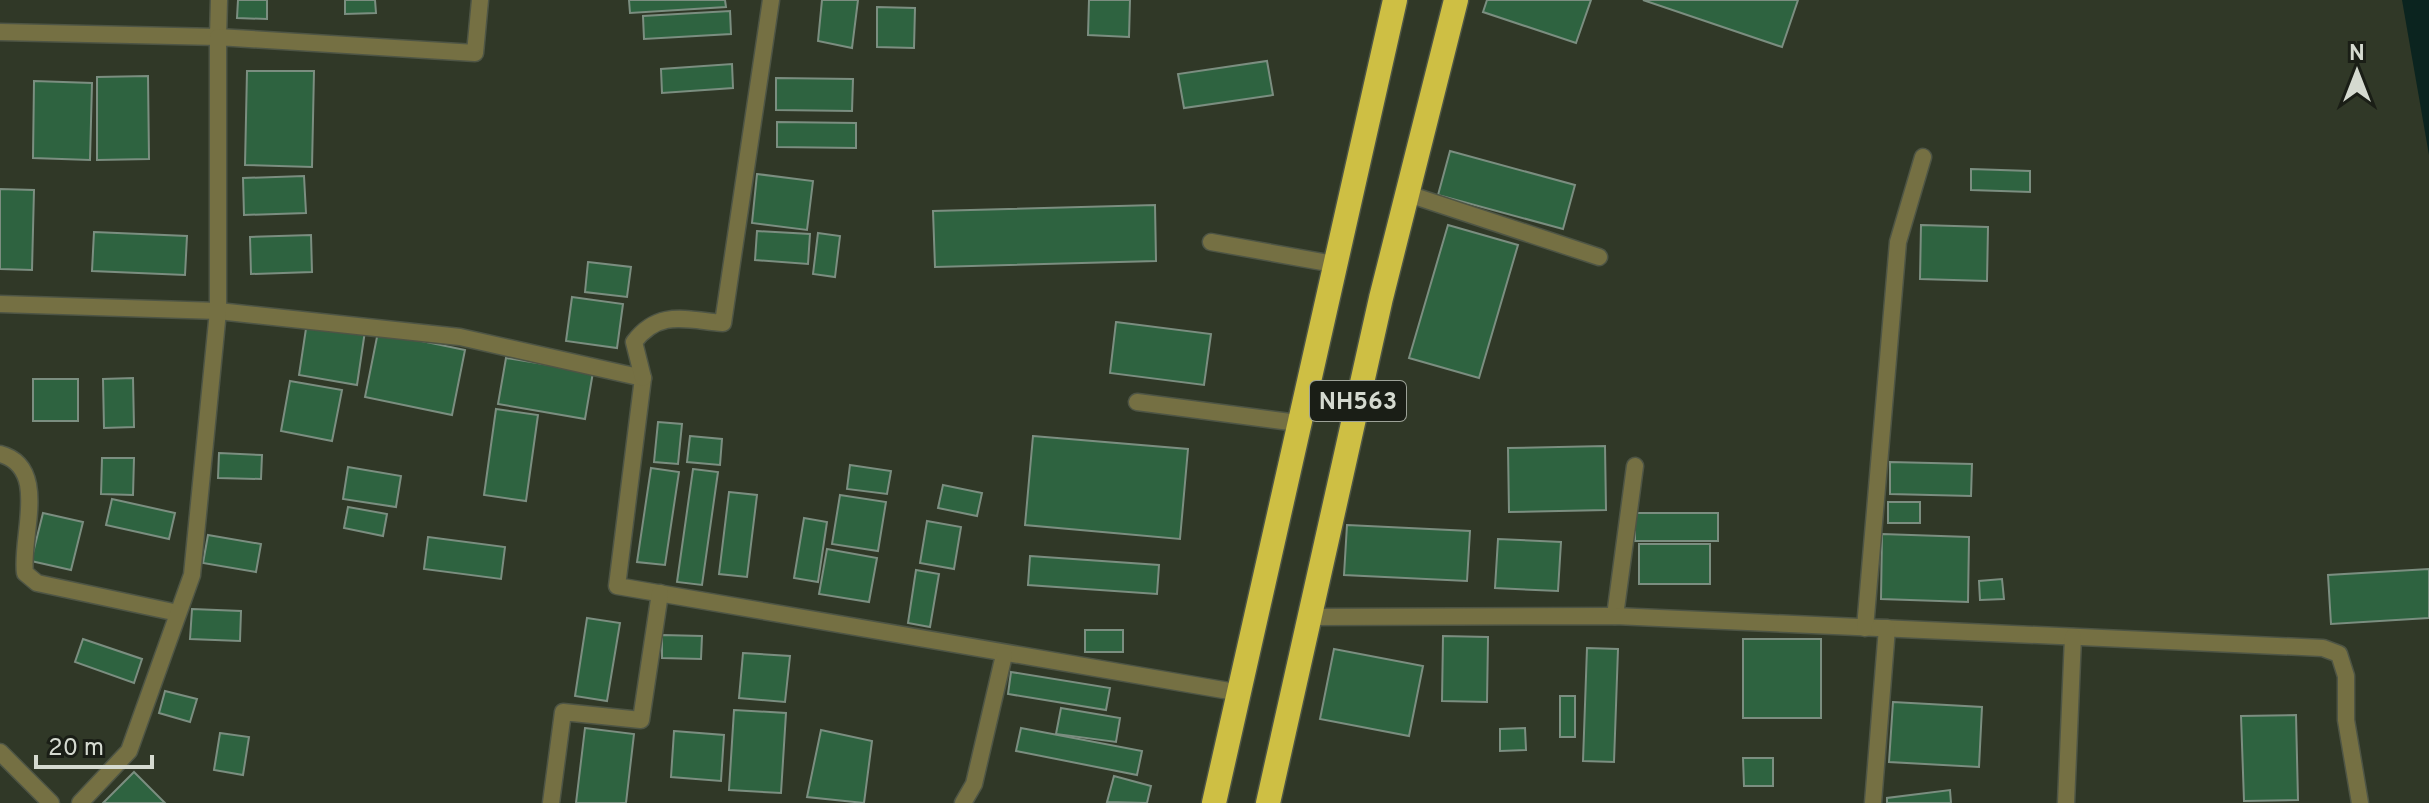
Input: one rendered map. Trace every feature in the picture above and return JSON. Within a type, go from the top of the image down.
[{"type":"highway","name":"NH563","points":[[1214,803],[1395,0]]},
{"type":"highway","name":"NH563","points":[[1268,803],[1381,298],[1456,0]]},
{"type":"street","points":[[80,803],[129,751],[192,575],[218,311],[219,0]]},
{"type":"street","points":[[0,32],[218,37],[475,53],[480,0]]},
{"type":"street","points":[[771,0],[723,323],[660,318],[643,330],[634,342],[643,378],[617,586],[1004,655],[1241,693]]},
{"type":"street","points":[[1858,628],[1898,242],[1923,157]]},
{"type":"street","points":[[1408,194],[1599,257]]},
{"type":"street","points":[[1211,242],[1334,264]]},
{"type":"street","points":[[0,304],[218,311],[460,337],[643,378]]},
{"type":"street","points":[[1137,402],[1298,423]]},
{"type":"street","points":[[0,454],[13,457],[26,475],[30,496],[22,555],[25,573],[37,583],[178,613]]},
{"type":"street","points":[[1615,616],[1635,466]]},
{"type":"street","points":[[551,803],[563,712],[641,720],[660,593]]},
{"type":"street","points":[[1312,617],[1615,616],[2323,648],[2339,654],[2346,676],[2346,720],[2360,803]]},
{"type":"street","points":[[1873,803],[1887,628]]},
{"type":"street","points":[[2066,803],[2073,637]]},
{"type":"street","points":[[963,803],[974,784],[1004,655]]},
{"type":"street","points":[[0,752],[51,803]]},
{"type":"water","points":[[2402,0],[2429,0],[2429,155]]},
{"type":"building","points":[[238,0],[267,0],[267,19],[237,18]]},
{"type":"building","points":[[345,0],[375,0],[376,13],[345,14]]},
{"type":"building","points":[[629,0],[725,0],[726,7],[630,13]]},
{"type":"building","points":[[822,0],[858,0],[852,48],[818,41]]},
{"type":"building","points":[[1089,0],[1130,0],[1129,37],[1088,35]]},
{"type":"building","points":[[1487,0],[1591,0],[1576,43],[1483,12]]},
{"type":"building","points":[[1643,0],[1798,0],[1782,47]]},
{"type":"building","points":[[877,7],[915,8],[914,48],[877,47]]},
{"type":"building","points":[[730,11],[731,34],[644,39],[643,16]]},
{"type":"building","points":[[1267,61],[1273,95],[1184,108],[1178,74]]},
{"type":"building","points":[[732,64],[733,88],[662,93],[661,69]]},
{"type":"building","points":[[247,71],[314,71],[312,167],[245,165]]},
{"type":"building","points":[[148,76],[149,159],[97,160],[97,77]]},
{"type":"building","points":[[776,78],[853,79],[852,111],[776,110]]},
{"type":"building","points":[[34,81],[92,83],[90,160],[33,158]]},
{"type":"building","points":[[777,122],[856,123],[856,148],[777,147]]},
{"type":"building","points":[[1450,151],[1575,185],[1563,229],[1438,195]]},
{"type":"building","points":[[1971,169],[2030,171],[2030,192],[1971,190]]},
{"type":"building","points":[[757,174],[813,181],[807,230],[752,223]]},
{"type":"building","points":[[304,176],[306,213],[244,215],[243,178]]},
{"type":"building","points":[[0,189],[34,190],[32,270],[0,269]]},
{"type":"building","points":[[1155,205],[1156,261],[935,267],[933,211]]},
{"type":"building","points":[[1448,225],[1518,245],[1479,378],[1409,358]]},
{"type":"building","points":[[1921,225],[1988,227],[1987,281],[1920,279]]},
{"type":"building","points":[[757,231],[810,234],[808,264],[755,260]]},
{"type":"building","points":[[94,232],[187,236],[185,275],[92,271]]},
{"type":"building","points":[[818,233],[840,236],[835,277],[813,274]]},
{"type":"building","points":[[311,235],[312,272],[251,274],[250,237]]},
{"type":"building","points":[[588,262],[631,267],[627,297],[585,292]]},
{"type":"building","points":[[572,297],[623,304],[617,348],[566,341]]},
{"type":"building","points":[[307,322],[365,331],[357,385],[299,375]]},
{"type":"building","points":[[1116,322],[1211,334],[1204,385],[1110,373]]},
{"type":"building","points":[[378,332],[465,350],[452,415],[365,397]]},
{"type":"building","points":[[506,358],[593,372],[585,419],[498,404]]},
{"type":"building","points":[[133,378],[134,427],[104,428],[103,379]]},
{"type":"building","points":[[33,379],[78,379],[78,421],[33,421]]},
{"type":"building","points":[[290,381],[342,390],[332,441],[281,431]]},
{"type":"building","points":[[496,409],[538,415],[526,501],[484,495]]},
{"type":"building","points":[[658,422],[682,424],[678,464],[654,462]]},
{"type":"building","points":[[690,436],[722,439],[720,465],[687,462]]},
{"type":"building","points":[[1033,436],[1188,449],[1180,539],[1025,525]]},
{"type":"building","points":[[1605,446],[1606,510],[1509,512],[1508,448]]},
{"type":"building","points":[[219,453],[262,455],[261,479],[218,478]]},
{"type":"building","points":[[102,458],[134,458],[133,495],[101,494]]},
{"type":"building","points":[[1890,462],[1972,464],[1971,496],[1890,494]]},
{"type":"building","points":[[850,465],[891,471],[887,494],[847,489]]},
{"type":"building","points":[[348,467],[401,476],[396,507],[343,499]]},
{"type":"building","points":[[651,468],[679,472],[665,565],[637,562]]},
{"type":"building","points":[[693,469],[718,472],[702,585],[677,582]]},
{"type":"building","points":[[943,485],[982,493],[977,516],[938,508]]},
{"type":"building","points":[[729,492],[757,495],[747,577],[719,574]]},
{"type":"building","points":[[840,495],[886,502],[878,551],[832,544]]},
{"type":"building","points":[[112,499],[175,513],[169,539],[106,525]]},
{"type":"building","points":[[1888,502],[1920,502],[1920,523],[1888,523]]},
{"type":"building","points":[[348,507],[387,514],[383,536],[344,528]]},
{"type":"building","points":[[43,513],[83,522],[71,570],[31,561]]},
{"type":"building","points":[[1635,513],[1718,513],[1718,541],[1635,541]]},
{"type":"building","points":[[804,518],[827,522],[818,582],[794,578]]},
{"type":"building","points":[[927,521],[961,527],[954,569],[920,563]]},
{"type":"building","points":[[1347,525],[1470,531],[1467,581],[1344,575]]},
{"type":"building","points":[[1882,534],[1969,537],[1968,602],[1881,599]]},
{"type":"building","points":[[208,535],[261,544],[256,572],[203,563]]},
{"type":"building","points":[[428,537],[505,547],[501,579],[424,569]]},
{"type":"building","points":[[1498,539],[1561,542],[1558,591],[1495,588]]},
{"type":"building","points":[[1639,544],[1710,544],[1710,584],[1639,584]]},
{"type":"building","points":[[827,549],[877,558],[869,602],[819,594]]},
{"type":"building","points":[[1030,556],[1159,565],[1157,594],[1028,585]]},
{"type":"building","points":[[2429,569],[2429,618],[2331,624],[2328,575]]},
{"type":"building","points":[[916,570],[939,574],[930,627],[908,623]]},
{"type":"building","points":[[2002,579],[2004,599],[1980,600],[1979,581]]},
{"type":"building","points":[[192,609],[241,611],[240,641],[190,639]]},
{"type":"building","points":[[587,618],[620,623],[607,701],[575,696]]},
{"type":"building","points":[[1085,630],[1123,630],[1123,652],[1085,652]]},
{"type":"building","points":[[662,635],[702,636],[701,659],[662,658]]},
{"type":"building","points":[[1443,636],[1488,637],[1487,702],[1442,701]]},
{"type":"building","points":[[83,639],[142,659],[134,683],[75,662]]},
{"type":"building","points":[[1743,639],[1821,639],[1821,718],[1743,718]]},
{"type":"building","points":[[1587,648],[1618,649],[1614,762],[1583,761]]},
{"type":"building","points":[[1334,649],[1423,666],[1409,736],[1320,719]]},
{"type":"building","points":[[743,653],[790,656],[785,702],[739,698]]},
{"type":"building","points":[[1011,672],[1110,688],[1106,710],[1008,694]]},
{"type":"building","points":[[165,691],[197,699],[190,722],[159,713]]},
{"type":"building","points":[[1560,696],[1575,696],[1575,737],[1560,737]]},
{"type":"building","points":[[1893,702],[1982,707],[1979,767],[1889,762]]},
{"type":"building","points":[[1061,708],[1120,718],[1116,742],[1056,734]]},
{"type":"building","points":[[734,710],[786,713],[781,793],[729,790]]},
{"type":"building","points":[[2296,715],[2298,800],[2244,801],[2241,716]]},
{"type":"building","points":[[585,728],[634,734],[626,803],[576,803]]},
{"type":"building","points":[[1021,728],[1142,751],[1137,775],[1016,751]]},
{"type":"building","points":[[1525,728],[1526,750],[1500,751],[1500,729]]},
{"type":"building","points":[[821,730],[872,741],[864,803],[807,797]]},
{"type":"building","points":[[674,731],[724,735],[721,781],[671,777]]},
{"type":"building","points":[[220,733],[249,737],[243,775],[214,770]]},
{"type":"building","points":[[1743,758],[1773,758],[1773,786],[1744,786]]},
{"type":"building","points":[[134,772],[165,803],[103,803]]},
{"type":"building","points":[[1114,776],[1151,786],[1147,803],[1107,802]]},
{"type":"building","points":[[1950,790],[1951,803],[1887,803],[1887,798]]}]
